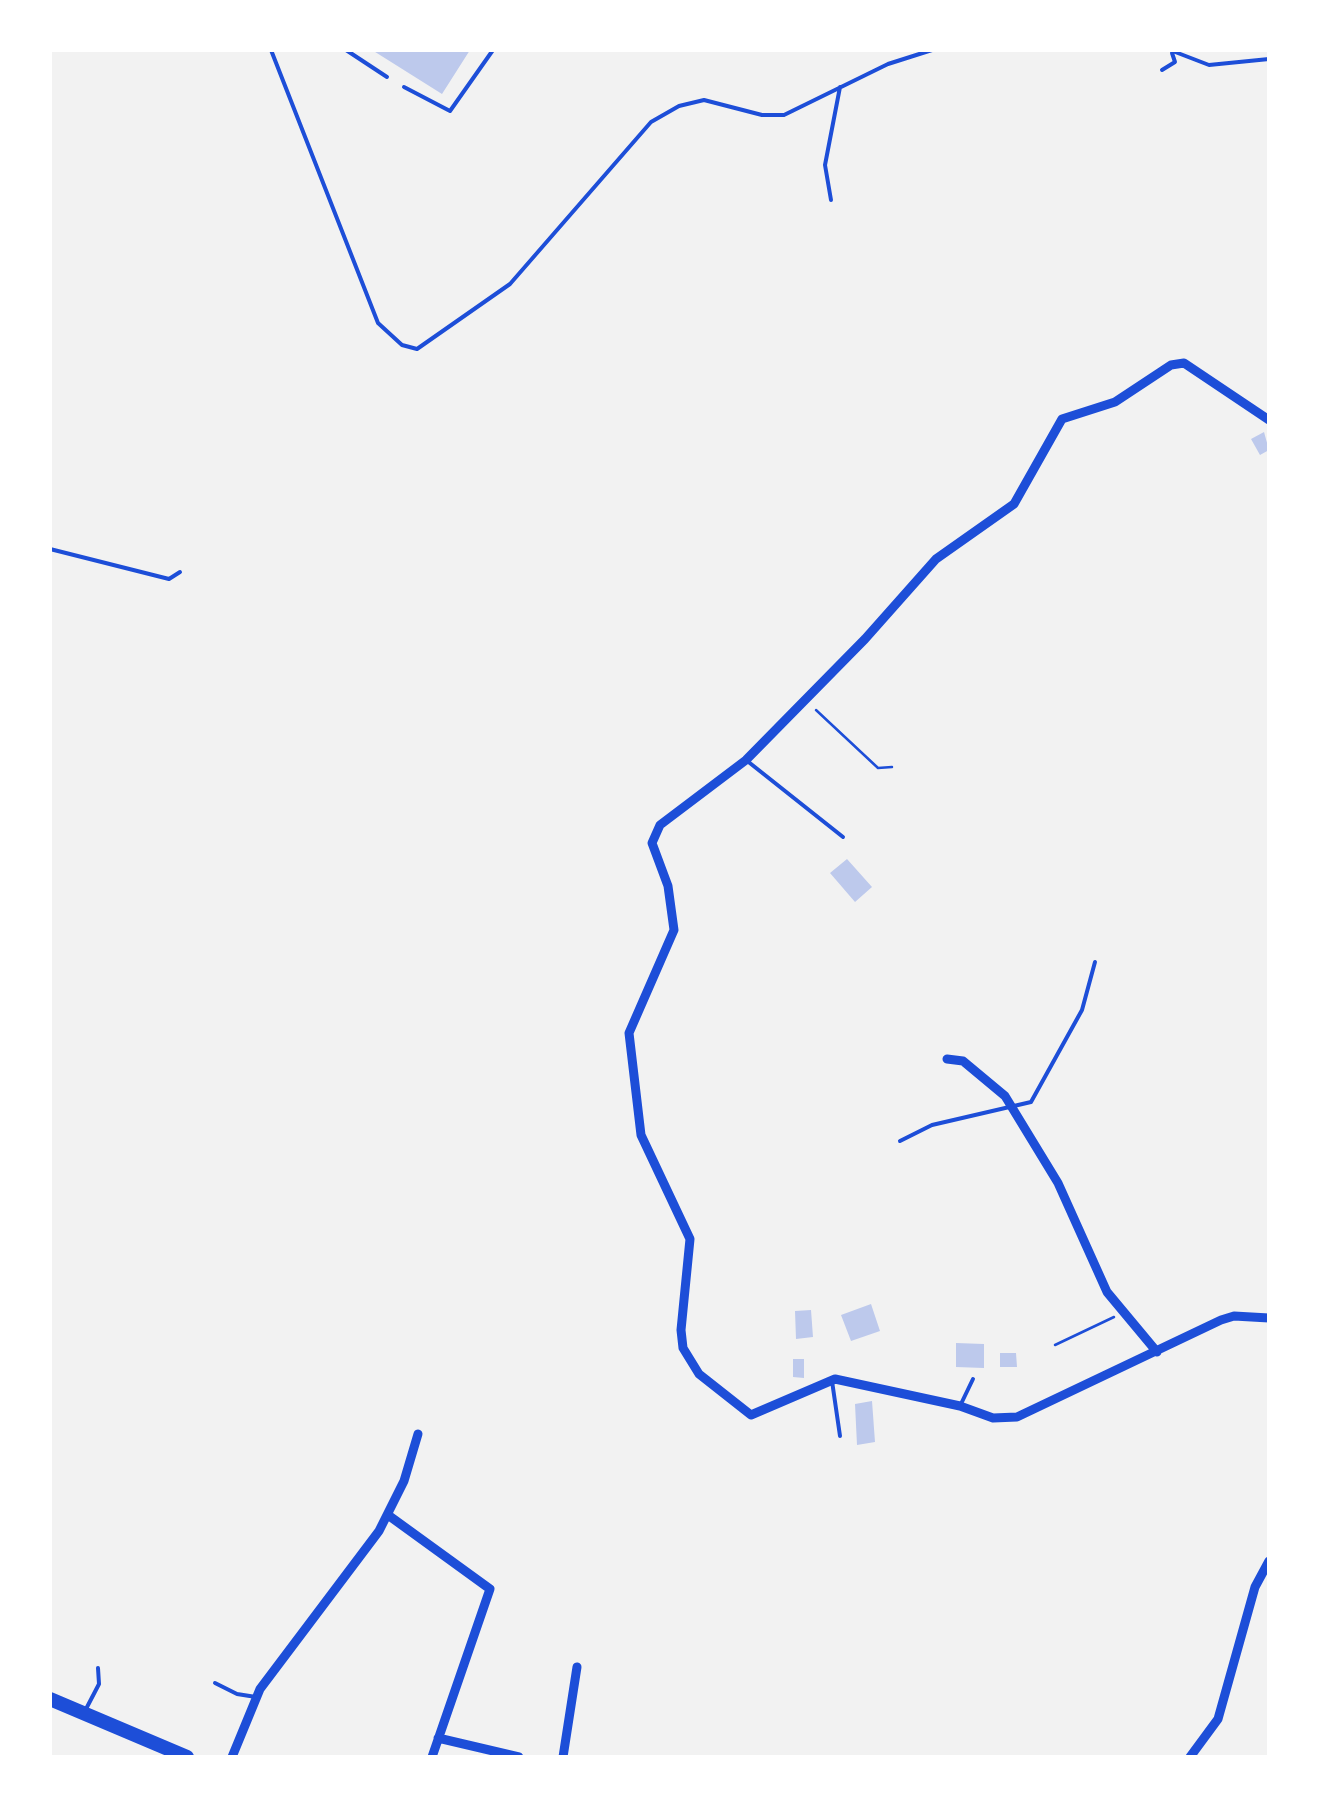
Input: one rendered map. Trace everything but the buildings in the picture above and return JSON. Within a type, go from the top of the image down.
[{"type":"highway","points":[[50,1699],[187,1757]]},
{"type":"street","points":[[1269,420],[1184,363],[1172,365],[1114,402],[1067,416],[1014,504],[931,563],[866,639],[746,760],[654,834],[654,853],[668,886],[674,924],[629,1033],[638,1124],[690,1239],[681,1330],[690,1362],[750,1415],[832,1380],[960,1406],[993,1418],[1020,1416],[1234,1316],[1269,1318]]},
{"type":"street","points":[[947,1059],[963,1061],[1004,1096],[1058,1184],[1107,1292],[1157,1352]]},
{"type":"street","points":[[232,1757],[256,1697],[388,1515],[418,1434]]},
{"type":"street","points":[[388,1515],[490,1589],[432,1757]]},
{"type":"street","points":[[1190,1757],[1218,1719],[1255,1587],[1269,1561]]},
{"type":"street","points":[[563,1757],[577,1667]]},
{"type":"street","points":[[438,1738],[519,1757]]},
{"type":"lane","points":[[270,50],[378,323],[408,349],[424,346],[458,317],[510,284],[651,122],[679,106],[704,100],[762,115],[784,115],[894,61],[932,50]]},
{"type":"lane","points":[[346,50],[387,77]]},
{"type":"lane","points":[[404,88],[450,112],[493,50]]},
{"type":"lane","points":[[1169,50],[1208,65],[1269,59]]},
{"type":"lane","points":[[1162,70],[1175,62],[1169,50]]},
{"type":"lane","points":[[831,200],[825,165],[840,88]]},
{"type":"lane","points":[[50,549],[169,580],[180,572]]},
{"type":"lane","points":[[746,760],[843,837]]},
{"type":"lane","points":[[900,1141],[932,1125],[1013,1110],[1032,1102],[1082,1010],[1095,962]]},
{"type":"lane","points":[[960,1406],[973,1378]]},
{"type":"lane","points":[[832,1380],[840,1436]]},
{"type":"lane","points":[[84,1714],[98,1684],[98,1668]]},
{"type":"lane","points":[[215,1683],[237,1694],[256,1697]]},
{"type":"path","points":[[804,699],[878,768],[892,767]]},
{"type":"path","points":[[1055,1344],[1124,1312]]}]
